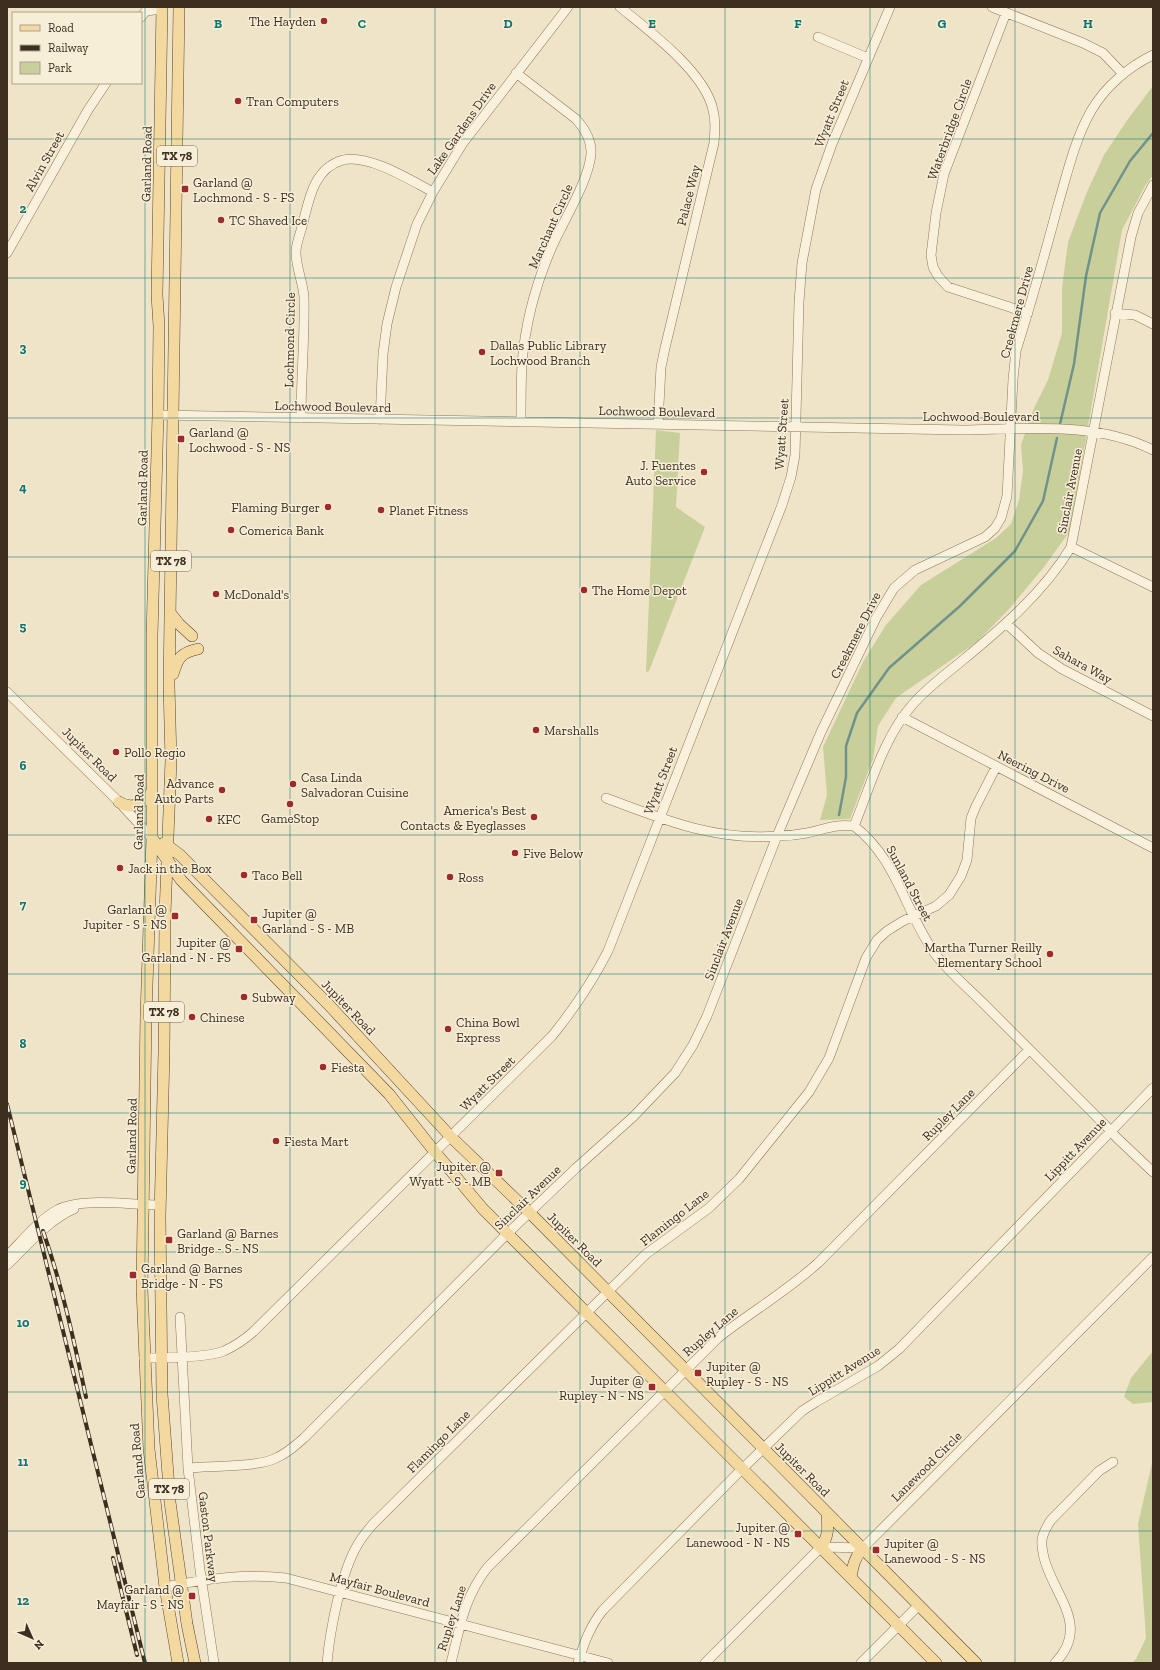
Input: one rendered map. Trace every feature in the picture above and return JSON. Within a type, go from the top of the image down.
[{"type":"main road","points":[[162,8],[179,8]]},
{"type":"main road","name":"Garland Road","points":[[162,8],[158,247],[158,415],[152,636],[152,838],[142,1205],[142,1289],[149,1449],[165,1586],[178,1663]]},
{"type":"main road","name":"TX 78","points":[[179,8],[169,686],[171,760],[165,914],[163,1109],[160,1205],[161,1358],[164,1439],[170,1502],[181,1584],[195,1663]]},
{"type":"main road","points":[[158,247],[176,246]]},
{"type":"main road","points":[[171,614],[192,636]]},
{"type":"main road","points":[[169,686],[176,663],[181,656],[186,651],[198,649]]},
{"type":"main road","points":[[119,802],[130,807],[144,801],[152,792]]},
{"type":"main road","name":"Jupiter Road","points":[[152,838],[168,844],[328,1005],[451,1137],[530,1213],[976,1663]]},
{"type":"main road","name":"Jupiter Road","points":[[152,838],[180,880],[367,1070],[398,1104],[435,1152],[483,1209],[742,1469]]},
{"type":"main road","points":[[260,961],[266,943]]},
{"type":"main road","points":[[147,993],[164,994]]},
{"type":"main road","points":[[367,1070],[376,1055]]},
{"type":"main road","points":[[145,1109],[163,1109]]},
{"type":"main road","points":[[742,1469],[936,1663]]},
{"type":"main road","points":[[821,1547],[826,1540],[828,1531],[827,1514]]},
{"type":"main road","points":[[850,1577],[853,1563],[863,1548]]},
{"type":"street","name":"Lake Gardens Drive","points":[[380,420],[384,347],[387,324],[396,287],[415,231],[433,192],[463,143],[568,7]]},
{"type":"street","name":"Palace Way","points":[[620,7],[686,64],[704,87],[712,105],[716,124],[714,143],[661,367],[658,424]]},
{"type":"street","name":"Wyatt Street","points":[[144,1358],[181,1357],[223,1352],[238,1344],[253,1332],[552,1036],[576,1005],[595,975],[608,951],[782,505],[791,478],[795,455],[799,302],[802,263],[816,189],[832,144],[890,7]]},
{"type":"street","points":[[992,7],[1083,43],[1103,53],[1123,74]]},
{"type":"street","points":[[142,16],[146,11],[162,8]]},
{"type":"street","name":"Waterbridge Circle","points":[[1006,13],[944,174],[936,213],[931,255],[933,267],[938,276],[948,287],[1028,313]]},
{"type":"street","points":[[818,36],[868,58]]},
{"type":"street","name":"Creekmere Drive","points":[[777,836],[821,732],[876,618],[894,588],[915,570],[985,537],[995,528],[1001,518],[1007,496],[1012,429],[1013,379],[1016,351],[1082,127],[1103,95],[1123,74],[1141,61],[1153,55]]},
{"type":"street","name":"Marchant Circle","points":[[516,73],[576,119],[583,127],[590,140],[591,154],[584,179],[551,249],[534,302],[524,349],[521,422]]},
{"type":"street","name":"Alvin Street","points":[[7,253],[88,110],[105,84]]},
{"type":"street","name":"Lochmond Circle","points":[[301,418],[304,296],[297,264],[296,250],[312,191],[318,178],[328,168],[343,160],[360,160],[377,164],[433,192]]},
{"type":"street","name":"Sinclair Avenue","points":[[854,826],[888,742],[902,717],[924,692],[1007,624],[1041,587],[1071,547],[1115,313],[1131,237],[1138,213],[1153,186]]},
{"type":"street","points":[[1115,313],[1135,315],[1153,324]]},
{"type":"street","name":"Lochwood Boulevard","points":[[158,415],[963,430],[1064,429],[1094,431],[1124,438],[1153,450]]},
{"type":"street","points":[[1071,547],[1153,587]]},
{"type":"street","name":"Sahara Way","points":[[1007,624],[1038,653],[1062,669],[1153,716]]},
{"type":"street","name":"Jupiter Road","points":[[7,692],[119,802],[152,838]]},
{"type":"street","name":"Neering Drive","points":[[902,717],[1153,848]]},
{"type":"street","name":"Flamingo Lane","points":[[327,1663],[329,1641],[341,1592],[349,1563],[358,1543],[373,1524],[607,1292],[661,1242],[709,1208],[744,1173],[809,1092],[829,1058],[866,958],[877,940],[887,931],[904,921],[936,906],[949,895],[961,876],[967,860],[971,818],[996,767]]},
{"type":"street","points":[[606,798],[690,828],[747,838],[807,833],[833,825],[854,826]]},
{"type":"street","name":"Sunland Street","points":[[854,826],[875,846],[886,862],[928,944],[939,958],[1153,1172]]},
{"type":"street","name":"Sinclair Avenue","points":[[188,1468],[258,1463],[273,1459],[291,1449],[304,1438],[507,1234],[576,1168],[633,1117],[675,1073],[693,1045],[707,1016],[777,836]]},
{"type":"street","name":"Rupley Lane","points":[[451,1663],[460,1624],[470,1595],[487,1568],[718,1338],[784,1291],[818,1263],[1030,1050]]},
{"type":"street","name":"Lippitt Avenue","points":[[579,1659],[587,1634],[593,1622],[603,1610],[742,1469],[802,1412],[816,1402],[878,1366],[899,1349],[1153,1088]]},
{"type":"street","points":[[7,1256],[45,1219],[56,1210],[70,1204],[160,1205]]},
{"type":"street","points":[[7,1265],[56,1218],[84,1204]]},
{"type":"street","name":"Lanewood Circle","points":[[863,1548],[1153,1257]]},
{"type":"street","name":"Gaston Parkway","points":[[180,1317],[188,1468],[214,1663]]},
{"type":"street","points":[[1055,1663],[1064,1654],[1069,1642],[1070,1621],[1068,1613],[1046,1566],[1041,1541],[1045,1529],[1051,1520],[1099,1471],[1113,1462]]},
{"type":"street","points":[[705,1663],[821,1547],[863,1548]]},
{"type":"street","name":"Mayfair Boulevard","points":[[165,1586],[202,1580],[268,1576],[286,1578],[460,1624],[579,1659],[608,1663]]},
{"type":"street","points":[[861,1663],[919,1605]]},
{"type":"green space","points":[[1153,86],[1153,175],[1145,186],[1122,230],[1070,531],[1044,567],[1010,608],[977,642],[896,698],[878,726],[873,759],[850,819],[820,820],[827,795],[823,747],[863,662],[886,625],[921,585],[996,538],[1011,524],[1019,500],[1023,471],[1021,445],[1034,408],[1048,380],[1062,333],[1062,288],[1068,242],[1087,192],[1104,155],[1128,119]]},
{"type":"green space","points":[[656,430],[680,433],[676,507],[705,527],[649,671],[646,672]]},
{"type":"green space","points":[[1153,1351],[1153,1402],[1133,1404],[1124,1397],[1131,1378]]},
{"type":"green space","points":[[1153,1459],[1153,1663],[1132,1663],[1136,1659],[1146,1638],[1138,1524]]},
{"type":"waterway","points":[[1060,424],[1074,364],[1086,276],[1100,213],[1130,161],[1153,133]]},
{"type":"waterway","points":[[839,815],[846,777],[846,746],[857,713],[889,668],[960,606],[1015,551],[1043,501],[1057,438]]},
{"type":"railway","points":[[7,1104],[145,1663]]},
{"type":"railway","points":[[43,1231],[62,1292],[86,1397]]},
{"type":"railway","points":[[113,1558],[137,1655]]},
{"type":"place","name":"The Hayden","points":[[324,21]]},
{"type":"place","name":"Tran Computers","points":[[238,101]]},
{"type":"place","name":"Garland @ Lochmond - S - FS","points":[[185,189]]},
{"type":"place","name":"TC Shaved Ice","points":[[221,220]]},
{"type":"place","name":"Dallas Public Library Lochwood Branch","points":[[482,352]]},
{"type":"place","name":"Garland @ Lochwood - S - NS","points":[[181,439]]},
{"type":"place","name":"J. Fuentes Auto Service","points":[[704,472]]},
{"type":"place","name":"Flaming Burger","points":[[328,507]]},
{"type":"place","name":"Planet Fitness","points":[[381,510]]},
{"type":"place","name":"Comerica Bank","points":[[231,530]]},
{"type":"place","name":"The Home Depot","points":[[584,590]]},
{"type":"place","name":"McDonald's","points":[[216,594]]},
{"type":"place","name":"Marshalls","points":[[536,730]]},
{"type":"place","name":"Pollo Regio","points":[[116,752]]},
{"type":"place","name":"Casa Linda Salvadoran Cuisine","points":[[293,784]]},
{"type":"place","name":"Advance Auto Parts","points":[[222,790]]},
{"type":"place","name":"GameStop","points":[[290,804]]},
{"type":"place","name":"America's Best Contacts & Eyeglasses","points":[[534,817]]},
{"type":"place","name":"KFC","points":[[209,819]]},
{"type":"place","name":"Five Below","points":[[515,853]]},
{"type":"place","name":"Jack in the Box","points":[[120,868]]},
{"type":"place","name":"Taco Bell","points":[[244,875]]},
{"type":"place","name":"Ross","points":[[450,877]]},
{"type":"place","name":"Garland @ Jupiter - S - NS","points":[[175,916]]},
{"type":"place","name":"Jupiter @ Garland - S - MB","points":[[254,920]]},
{"type":"place","name":"Jupiter @ Garland - N - FS","points":[[239,949]]},
{"type":"place","name":"Martha Turner Reilly Elementary School","points":[[1050,954]]},
{"type":"place","name":"Subway","points":[[244,997]]},
{"type":"place","name":"Chinese","points":[[192,1017]]},
{"type":"place","name":"China Bowl Express","points":[[448,1029]]},
{"type":"place","name":"Fiesta","points":[[323,1067]]},
{"type":"place","name":"Fiesta Mart","points":[[276,1141]]},
{"type":"place","name":"Jupiter @ Wyatt - S - MB","points":[[499,1173]]},
{"type":"place","name":"Garland @ Barnes Bridge - S - NS","points":[[169,1240]]},
{"type":"place","name":"Garland @ Barnes Bridge - N - FS","points":[[133,1275]]},
{"type":"place","name":"Jupiter @ Rupley - S - NS","points":[[698,1373]]},
{"type":"place","name":"Jupiter @ Rupley - N - NS","points":[[652,1387]]},
{"type":"place","name":"Jupiter @ Lanewood - N - NS","points":[[798,1534]]},
{"type":"place","name":"Jupiter @ Lanewood - S - NS","points":[[876,1550]]},
{"type":"place","name":"Garland @ Mayfair - S - NS","points":[[192,1596]]}]
